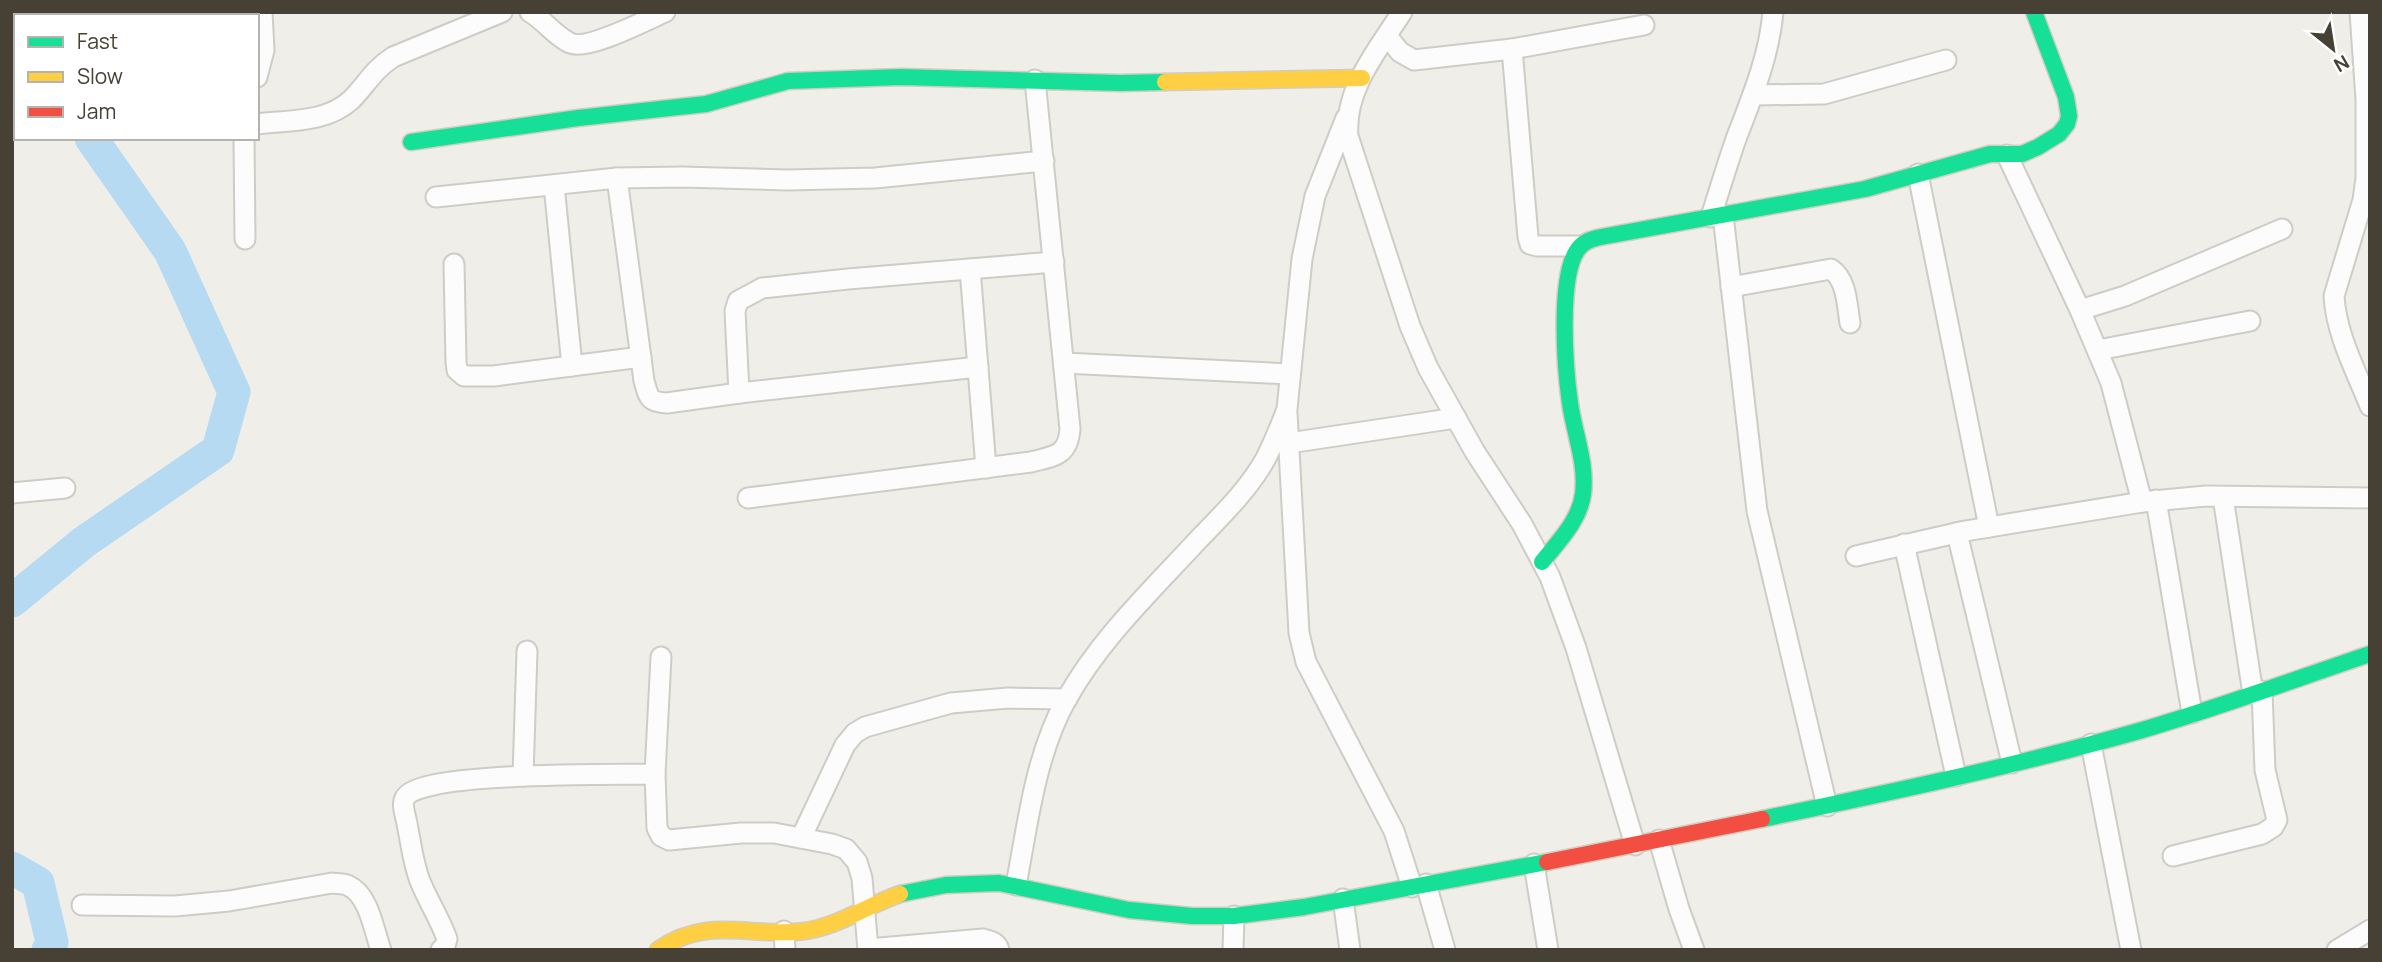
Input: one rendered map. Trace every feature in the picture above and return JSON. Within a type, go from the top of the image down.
[{"type":"street","points":[[259,69],[264,50],[262,12]]},
{"type":"street","points":[[259,124],[325,117],[338,111],[377,68],[393,57],[502,12]]},
{"type":"street","points":[[530,12],[572,44],[584,44],[665,12]]},
{"type":"street","points":[[1402,12],[1351,98],[1315,196],[1302,259],[1287,409],[1299,633],[1306,662],[1394,831],[1445,950]]},
{"type":"street","points":[[1773,12],[1771,37],[1763,68],[1717,216],[1731,287],[1757,511],[1827,806]]},
{"type":"street","points":[[1513,49],[1528,237],[1531,244],[1537,246],[1578,246],[1591,239],[1615,234],[1865,189],[1990,154],[2022,154],[2038,147],[2059,134],[2067,124],[2069,116],[2066,97],[2034,12]]},
{"type":"street","points":[[2360,12],[2367,68],[2367,186],[2333,296],[2334,311],[2343,339],[2369,403]]},
{"type":"street","points":[[1387,36],[1401,52],[1414,60],[1513,49],[1644,25]]},
{"type":"street","points":[[1753,95],[1824,94],[1946,60]]},
{"type":"street","points":[[411,142],[578,118],[706,104],[788,81],[901,77],[1121,83],[1362,78]]},
{"type":"street","points":[[748,498],[1031,462],[1054,456],[1064,450],[1069,442],[1070,429],[1065,363],[1035,80]]},
{"type":"street","points":[[1346,117],[1348,136],[1410,326],[1428,368],[1475,452],[1522,524],[1550,578],[1576,648],[1635,845]]},
{"type":"street","points":[[244,140],[245,239]]},
{"type":"street","points":[[2007,155],[2111,383],[2149,501],[2192,713]]},
{"type":"street","points":[[436,197],[617,178],[875,178],[1044,161]]},
{"type":"street","points":[[1919,174],[1989,527]]},
{"type":"street","points":[[617,178],[642,357],[649,397],[655,402],[667,403],[978,368]]},
{"type":"street","points":[[554,185],[572,366]]},
{"type":"street","points":[[2080,310],[2125,296],[2282,229]]},
{"type":"street","points":[[1542,562],[1566,532],[1583,494],[1570,402],[1566,323],[1568,272],[1578,246]]},
{"type":"street","points":[[739,393],[735,311],[738,301],[762,288],[1054,262]]},
{"type":"street","points":[[454,264],[456,362],[457,370],[464,376],[494,376],[642,357]]},
{"type":"street","points":[[970,269],[985,468]]},
{"type":"street","points":[[1731,287],[1831,269],[1838,274],[1843,284],[1850,323]]},
{"type":"street","points":[[2098,350],[2250,321]]},
{"type":"street","points":[[1065,363],[1290,374]]},
{"type":"street","points":[[1016,885],[1037,776],[1049,734],[1066,699],[1132,610],[1240,496],[1265,459],[1287,409]]},
{"type":"street","points":[[1289,443],[1456,418]]},
{"type":"street","points":[[12,493],[65,488]]},
{"type":"street","points":[[2173,856],[2262,834],[2273,827],[2277,820],[2265,770],[2258,692],[2223,497]]},
{"type":"street","points":[[1856,556],[1957,533],[2149,501],[2223,497],[2370,498]]},
{"type":"street","points":[[1957,533],[2012,763]]},
{"type":"street","points":[[1904,544],[1956,776]]},
{"type":"street","points":[[523,776],[527,650]]},
{"type":"street","points":[[658,950],[677,936],[700,932],[784,941],[825,927],[879,901],[918,890],[964,883],[1016,885],[1138,912],[1174,916],[1234,916],[1343,899],[1827,806],[2012,763],[2091,744],[2370,654]]},
{"type":"street","points":[[662,657],[655,774],[657,828],[661,836],[669,840],[741,833],[774,833],[846,849],[857,862],[862,878],[867,949],[917,947],[983,939],[998,945],[999,950]]},
{"type":"street","points":[[801,838],[845,745],[855,733],[865,727],[951,703],[1008,698],[1066,699]]},
{"type":"street","points":[[2091,744],[2131,950]]},
{"type":"street","points":[[441,950],[447,939],[419,879],[404,808],[404,799],[410,792],[436,783],[523,776],[655,774]]},
{"type":"street","points":[[1659,840],[1694,950]]},
{"type":"street","points":[[1534,864],[1548,950]]},
{"type":"street","points":[[82,905],[175,906],[229,901],[332,883],[347,885],[358,892],[365,905],[377,949]]},
{"type":"street","points":[[1343,899],[1350,950]]},
{"type":"street","points":[[1233,950],[1234,916]]},
{"type":"street","points":[[2337,950],[2370,930]]},
{"type":"waterway","points":[[12,601],[84,542],[218,450],[234,392],[170,251],[92,140]]},
{"type":"waterway","points":[[12,868],[38,883],[52,942],[48,950]]},
{"type":"traffic: fast","points":[[1542,562],[1573,522],[1583,494],[1582,459],[1568,388],[1565,346],[1568,280],[1572,262],[1580,246],[1601,237],[1865,189],[1990,154],[2022,154],[2038,147],[2059,134],[2067,124],[2069,116],[2066,97],[2034,12]]},
{"type":"traffic: fast","points":[[411,142],[578,118],[706,104],[788,81],[901,77],[1165,82]]},
{"type":"traffic: fast","points":[[1762,819],[2092,744],[2197,713],[2370,654]]},
{"type":"traffic: fast","points":[[900,894],[946,885],[999,883],[1129,910],[1192,916],[1234,916],[1304,907],[1547,862]]},
{"type":"traffic: slow","points":[[1165,82],[1362,78]]},
{"type":"traffic: slow","points":[[658,950],[676,939],[712,930],[785,932],[818,928],[900,894]]},
{"type":"traffic: jam","points":[[1547,862],[1762,819]]}]
